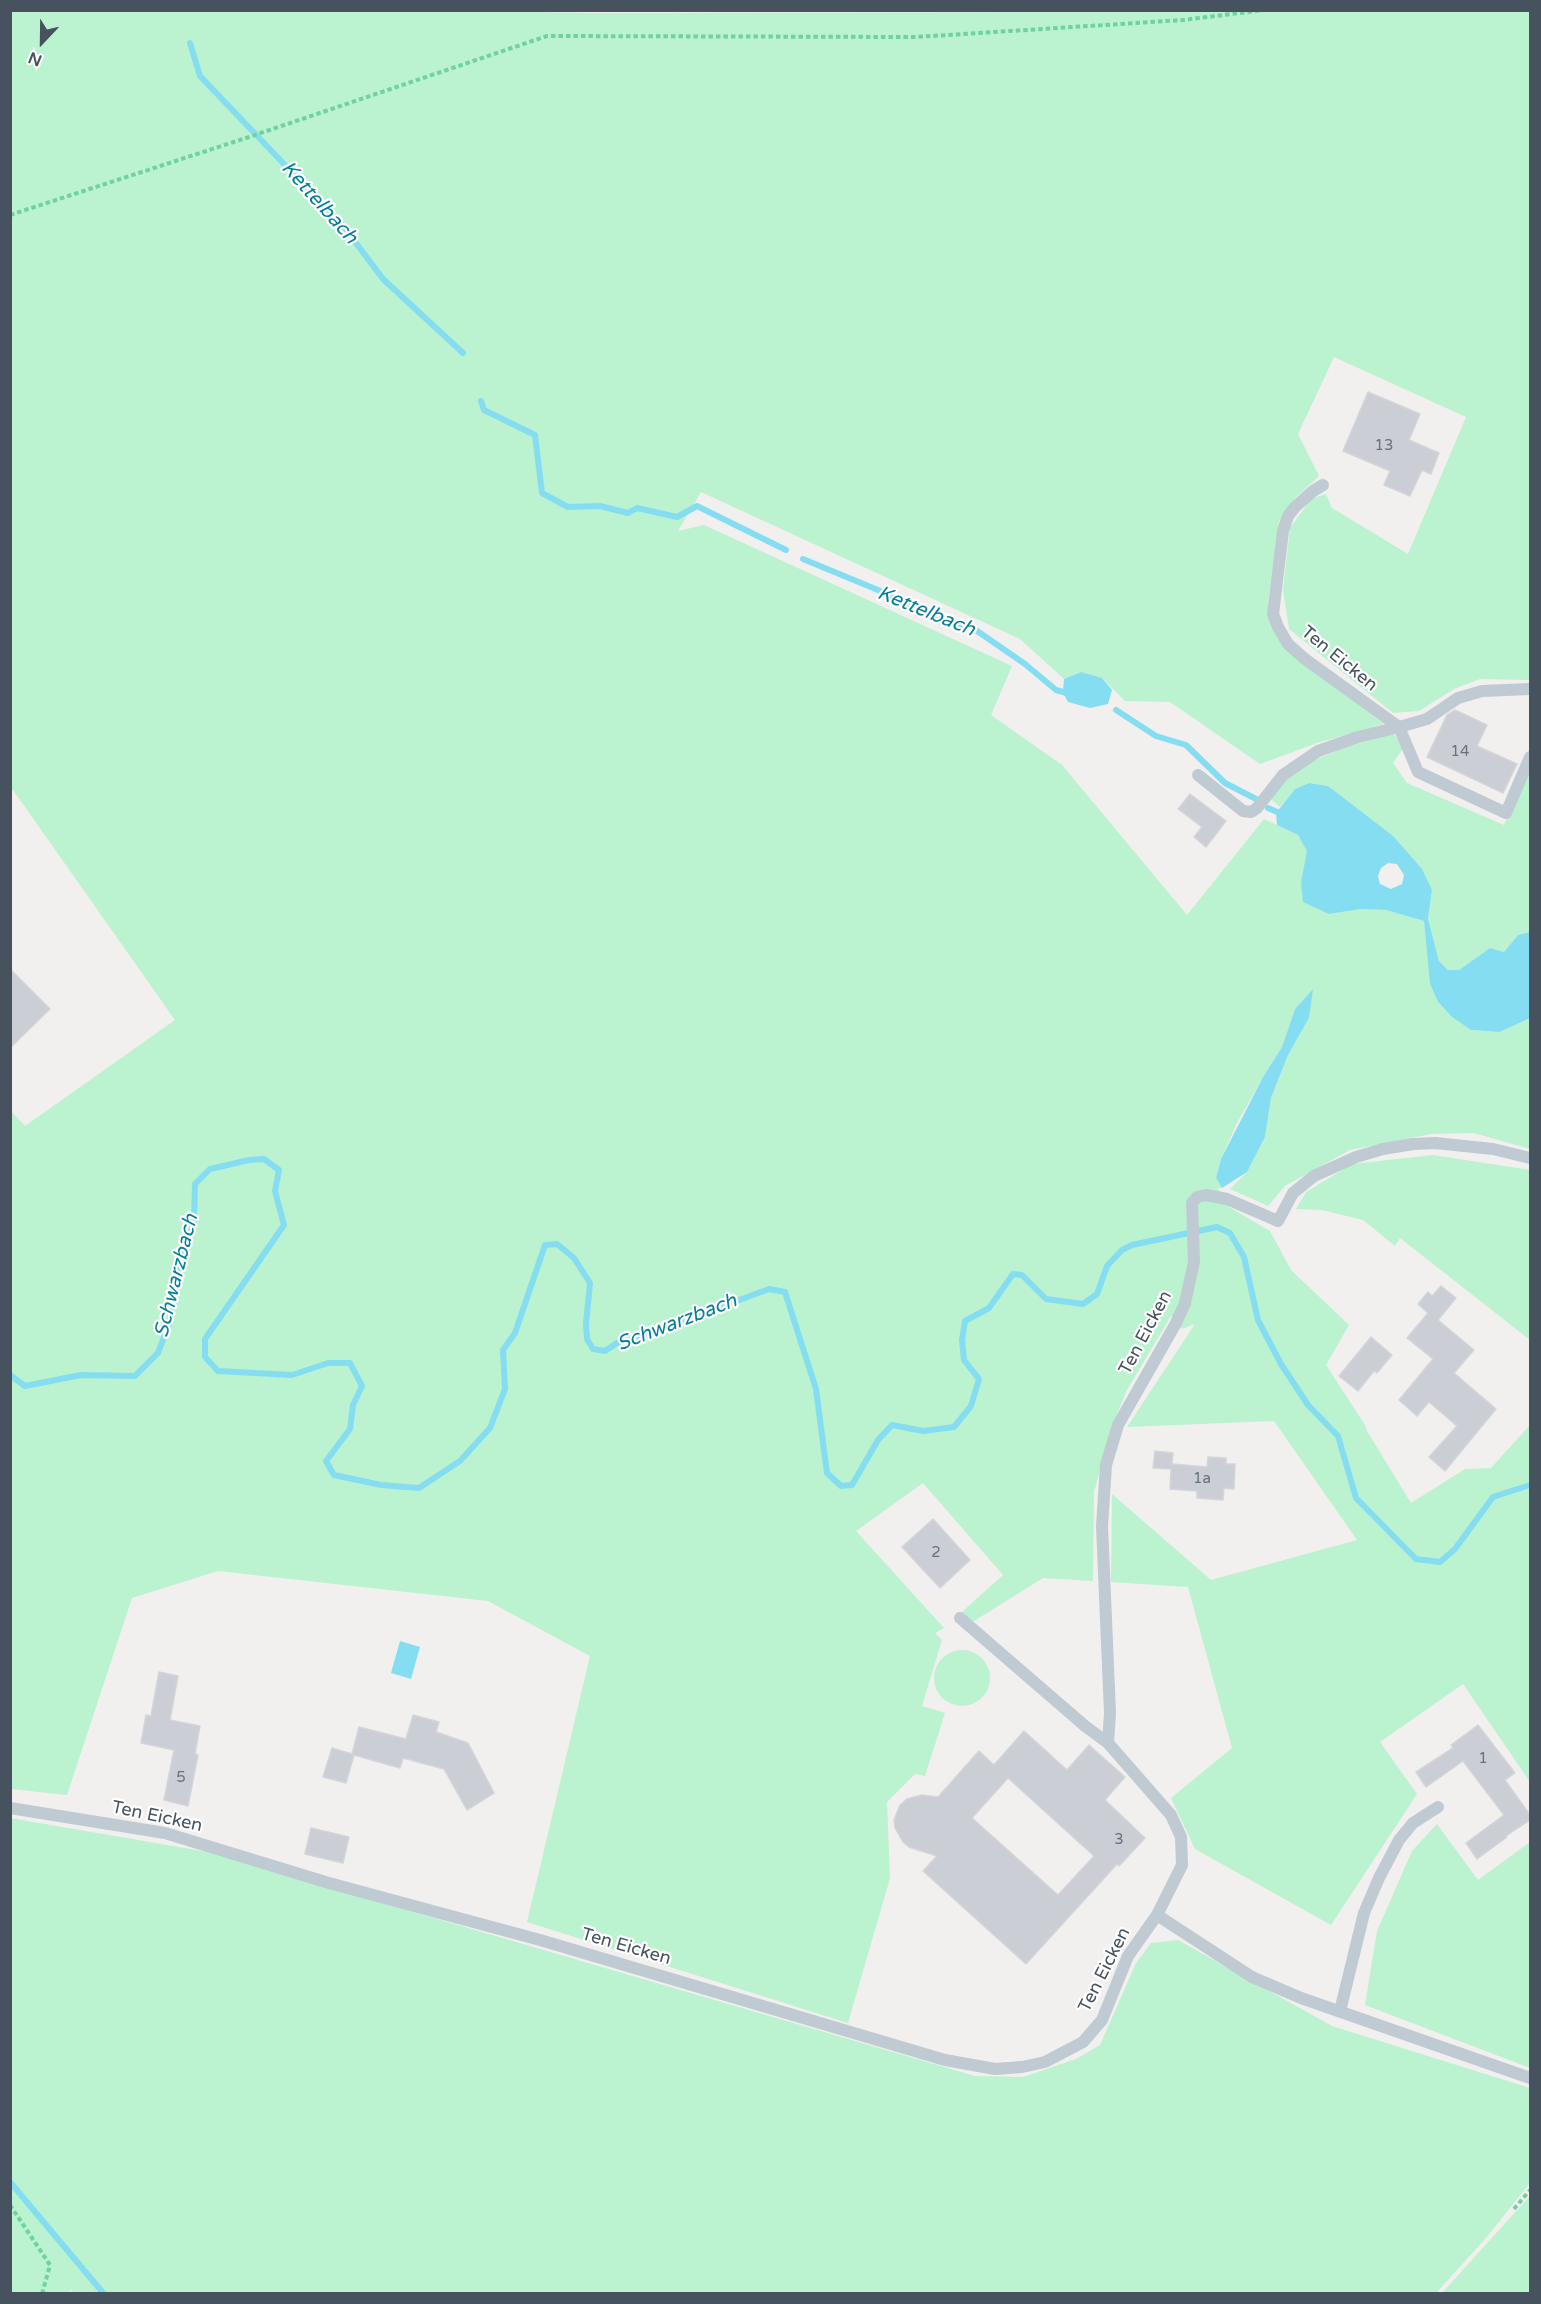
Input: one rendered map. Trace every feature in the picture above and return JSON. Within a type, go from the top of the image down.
[{"type":"lane","name":"Ten Eicken","points":[[1323,485],[1313,491],[1288,516],[1283,531],[1273,614],[1288,644],[1305,659],[1399,727]]},
{"type":"lane","points":[[1198,775],[1243,811],[1251,812],[1257,808],[1283,775],[1318,751],[1358,737],[1426,719],[1466,695],[1482,691],[1530,689]]},
{"type":"lane","points":[[1399,727],[1418,772],[1506,813],[1530,757]]},
{"type":"lane","name":"Ten Eicken","points":[[1108,1743],[1110,1713],[1102,1537],[1106,1465],[1125,1410],[1171,1332],[1185,1303],[1194,1262],[1192,1203],[1197,1197],[1206,1194],[1227,1199],[1278,1221],[1293,1193],[1314,1176],[1356,1157],[1413,1143],[1493,1149],[1530,1158]]},
{"type":"lane","name":"Ten Eicken","points":[[10,1808],[165,1833],[329,1883],[540,1940],[945,2060],[995,2069],[1022,2067],[1045,2062],[1072,2050],[1083,2042],[1102,2020],[1128,1956],[1157,1915],[1182,1865],[1181,1837],[1171,1815],[1108,1743],[1048,1695],[960,1618]]},
{"type":"lane","points":[[1340,2011],[1364,1913],[1379,1878],[1399,1840],[1413,1823],[1438,1807]]},
{"type":"lane","points":[[1157,1915],[1252,1977],[1301,1998],[1530,2078]]},
{"type":"path","points":[[10,215],[547,36],[916,37],[1183,20],[1264,10]]},
{"type":"path","points":[[1514,2209],[1530,2190]]},
{"type":"path","points":[[10,2205],[50,2265],[42,2294]]},
{"type":"green space","points":[[404,10],[595,13],[1530,11],[1530,680],[1480,679],[1454,689],[1419,711],[1393,713],[1289,629],[1283,590],[1290,528],[1311,499],[1326,494],[1332,508],[1408,554],[1466,417],[1334,357],[1298,434],[1319,476],[1295,498],[1279,521],[1268,602],[1273,628],[1290,653],[1384,724],[1317,743],[1260,764],[1170,702],[1125,701],[1102,678],[1081,672],[1064,679],[1020,639],[701,492],[678,531],[704,525],[1012,666],[991,715],[1062,765],[1187,915],[1264,819],[1298,835],[1308,851],[1301,882],[1329,914],[1361,909],[1386,910],[1424,921],[1430,984],[1438,1002],[1452,1017],[1471,1030],[1500,1032],[1530,1018],[1530,1149],[1474,1133],[1431,1134],[1350,1150],[1285,1186],[1268,1206],[1230,1189],[1247,1172],[1265,1137],[1271,1098],[1288,1055],[1309,1018],[1312,990],[1295,1009],[1282,1047],[1237,1123],[1221,1159],[1216,1178],[1222,1188],[1218,1188],[1229,1207],[1270,1231],[1291,1270],[1349,1325],[1326,1365],[1411,1503],[1465,1469],[1491,1468],[1530,1425],[1530,1782],[1463,1684],[1380,1742],[1417,1794],[1331,1925],[1195,1849],[1171,1798],[1232,1748],[1188,1587],[1111,1582],[1112,1494],[1211,1580],[1357,1540],[1274,1421],[1127,1427],[1195,1324],[1182,1329],[1171,1316],[1127,1390],[1112,1426],[1094,1492],[1093,1581],[1043,1578],[971,1623],[962,1612],[1003,1575],[923,1483],[856,1531],[944,1628],[935,1633],[942,1640],[922,1706],[945,1713],[925,1776],[915,1774],[887,1802],[890,1878],[848,2023],[527,1922],[590,1656],[488,1601],[218,1571],[132,1598],[67,1795],[11,1789],[11,1111],[25,1126],[175,1020],[13,790],[11,791],[10,11]]},
{"type":"green space","points":[[1393,733],[1404,747],[1393,763],[1407,783],[1504,825],[1530,769],[1530,932],[1518,935],[1504,952],[1490,948],[1459,970],[1448,970],[1439,961],[1428,919],[1432,890],[1348,803],[1328,786],[1309,783],[1295,789],[1280,807],[1271,799],[1286,779],[1309,762],[1344,748]]},
{"type":"green space","points":[[1433,1155],[1530,1170],[1530,1340],[1400,1238],[1395,1246],[1363,1220],[1322,1210],[1296,1209],[1306,1192],[1352,1164]]},
{"type":"green space","points":[[962,1650],[977,1655],[985,1663],[990,1678],[985,1693],[977,1701],[962,1706],[947,1701],[939,1693],[934,1678],[939,1663],[947,1655]]},
{"type":"green space","points":[[10,1818],[208,1852],[975,2076],[1023,2077],[1076,2059],[1100,2045],[1136,1963],[1151,1943],[1178,1940],[1332,2026],[1530,2088],[1530,2183],[1486,2238],[1436,2293],[72,2294],[71,2288],[70,2293],[11,2293]]},
{"type":"green space","points":[[1437,1824],[1478,1880],[1530,1842],[1530,2068],[1365,2005],[1377,1931],[1412,1851]]},
{"type":"green space","points":[[1530,2196],[1530,2293],[1442,2293],[1489,2241]]},
{"type":"water","points":[[1081,672],[1102,678],[1112,690],[1108,704],[1090,708],[1068,702],[1063,692],[1064,679]]},
{"type":"water","points":[[1309,783],[1328,786],[1393,836],[1422,869],[1432,890],[1428,919],[1439,961],[1448,970],[1459,970],[1490,948],[1504,952],[1518,935],[1530,932],[1530,1018],[1500,1032],[1471,1030],[1452,1017],[1438,1002],[1430,984],[1424,921],[1386,910],[1361,909],[1329,914],[1303,902],[1301,882],[1307,851],[1298,835],[1277,825],[1276,813],[1295,789]],"holes":[[[1388,863],[1397,864],[1404,875],[1402,884],[1391,889],[1380,884],[1378,876],[1381,868]]]},
{"type":"water","points":[[1313,989],[1309,1018],[1288,1055],[1271,1098],[1265,1137],[1247,1172],[1222,1188],[1216,1178],[1221,1159],[1263,1077],[1282,1047],[1295,1009]]},
{"type":"water","points":[[400,1641],[420,1647],[411,1679],[391,1673]]},
{"type":"building","points":[[1368,392],[1420,414],[1409,440],[1439,453],[1431,474],[1422,470],[1410,496],[1384,485],[1390,471],[1343,451]]},
{"type":"building","points":[[1455,710],[1487,725],[1477,746],[1517,764],[1503,793],[1427,757],[1447,715]]},
{"type":"building","points":[[1190,794],[1226,821],[1206,847],[1194,837],[1202,827],[1178,809]]},
{"type":"building","points":[[10,969],[50,1009],[10,1048]]},
{"type":"building","points":[[1441,1286],[1456,1298],[1438,1320],[1474,1350],[1454,1373],[1496,1409],[1445,1471],[1429,1457],[1457,1426],[1429,1402],[1417,1416],[1399,1400],[1433,1359],[1407,1338],[1428,1313],[1418,1304],[1428,1292],[1432,1296]]},
{"type":"building","points":[[1371,1337],[1392,1355],[1377,1373],[1374,1371],[1358,1391],[1339,1376]]},
{"type":"building","points":[[1155,1451],[1173,1453],[1172,1464],[1207,1467],[1208,1457],[1226,1458],[1226,1464],[1235,1464],[1234,1489],[1224,1488],[1223,1500],[1197,1498],[1197,1491],[1170,1489],[1171,1469],[1153,1468]]},
{"type":"building","points":[[933,1519],[970,1560],[940,1588],[902,1547]]},
{"type":"building","points":[[159,1672],[178,1676],[170,1720],[200,1726],[195,1754],[198,1755],[188,1806],[164,1800],[174,1750],[141,1743],[146,1715],[151,1716]]},
{"type":"building","points":[[413,1715],[439,1722],[436,1732],[468,1743],[494,1793],[467,1810],[444,1769],[403,1758],[400,1768],[354,1755],[346,1783],[323,1777],[332,1748],[352,1754],[359,1727],[406,1739]]},
{"type":"building","points":[[1478,1725],[1515,1773],[1505,1780],[1530,1815],[1530,1820],[1477,1859],[1466,1843],[1504,1815],[1463,1761],[1426,1787],[1416,1772],[1453,1748],[1451,1745]]},
{"type":"building","points":[[1024,1731],[1067,1770],[1089,1745],[1125,1777],[1105,1800],[1145,1838],[1119,1866],[1117,1864],[1026,1964],[923,1871],[937,1856],[909,1847],[903,1842],[895,1828],[894,1820],[900,1805],[907,1799],[922,1795],[938,1797],[979,1751],[994,1765]],"holes":[[[1008,1778],[1094,1856],[1058,1895],[972,1818]]]},
{"type":"building","points":[[311,1828],[349,1837],[343,1863],[305,1854]]},
{"type":"waterway","name":"Kettelbach","points":[[190,43],[200,76],[344,227],[383,279],[463,353]]},
{"type":"waterway","name":"Kettelbach","points":[[481,401],[484,410],[535,435],[542,493],[568,507],[600,506],[628,513],[637,508],[677,517],[697,506],[786,550]]},
{"type":"waterway","name":"Kettelbach","points":[[803,559],[878,590],[938,621],[970,626],[1025,664],[1056,690],[1070,694]]},
{"type":"waterway","name":"Kettelbach","points":[[1116,710],[1156,736],[1186,745],[1225,783],[1258,800]]},
{"type":"waterway","name":"Kettelbach","points":[[1268,808],[1284,815]]},
{"type":"waterway","name":"Schwarzbach","points":[[10,1375],[25,1386],[81,1375],[135,1376],[158,1353],[170,1321],[175,1279],[194,1222],[195,1184],[210,1169],[264,1159],[279,1170],[275,1191],[284,1225],[205,1339],[205,1357],[218,1371],[292,1375],[328,1363],[350,1363],[362,1386],[353,1405],[350,1429],[326,1461],[334,1475],[381,1485],[419,1488],[460,1461],[490,1428],[505,1389],[503,1350],[515,1333],[545,1245],[557,1244],[574,1258],[590,1283],[586,1324],[587,1339],[593,1349],[605,1351],[620,1341],[655,1331],[769,1289],[785,1292],[816,1389],[827,1473],[841,1486],[852,1485],[878,1440],[892,1425],[923,1431],[954,1427],[971,1406],[979,1379],[964,1360],[962,1340],[965,1321],[989,1308],[1013,1274],[1022,1275],[1046,1299],[1083,1304],[1097,1294],[1107,1266],[1122,1250],[1132,1245],[1217,1227],[1230,1233],[1244,1257],[1258,1320],[1281,1364],[1308,1405],[1338,1436],[1356,1498],[1416,1559],[1440,1562],[1455,1549],[1493,1497],[1530,1485]]},
{"type":"waterway","points":[[10,2182],[104,2294]]}]
